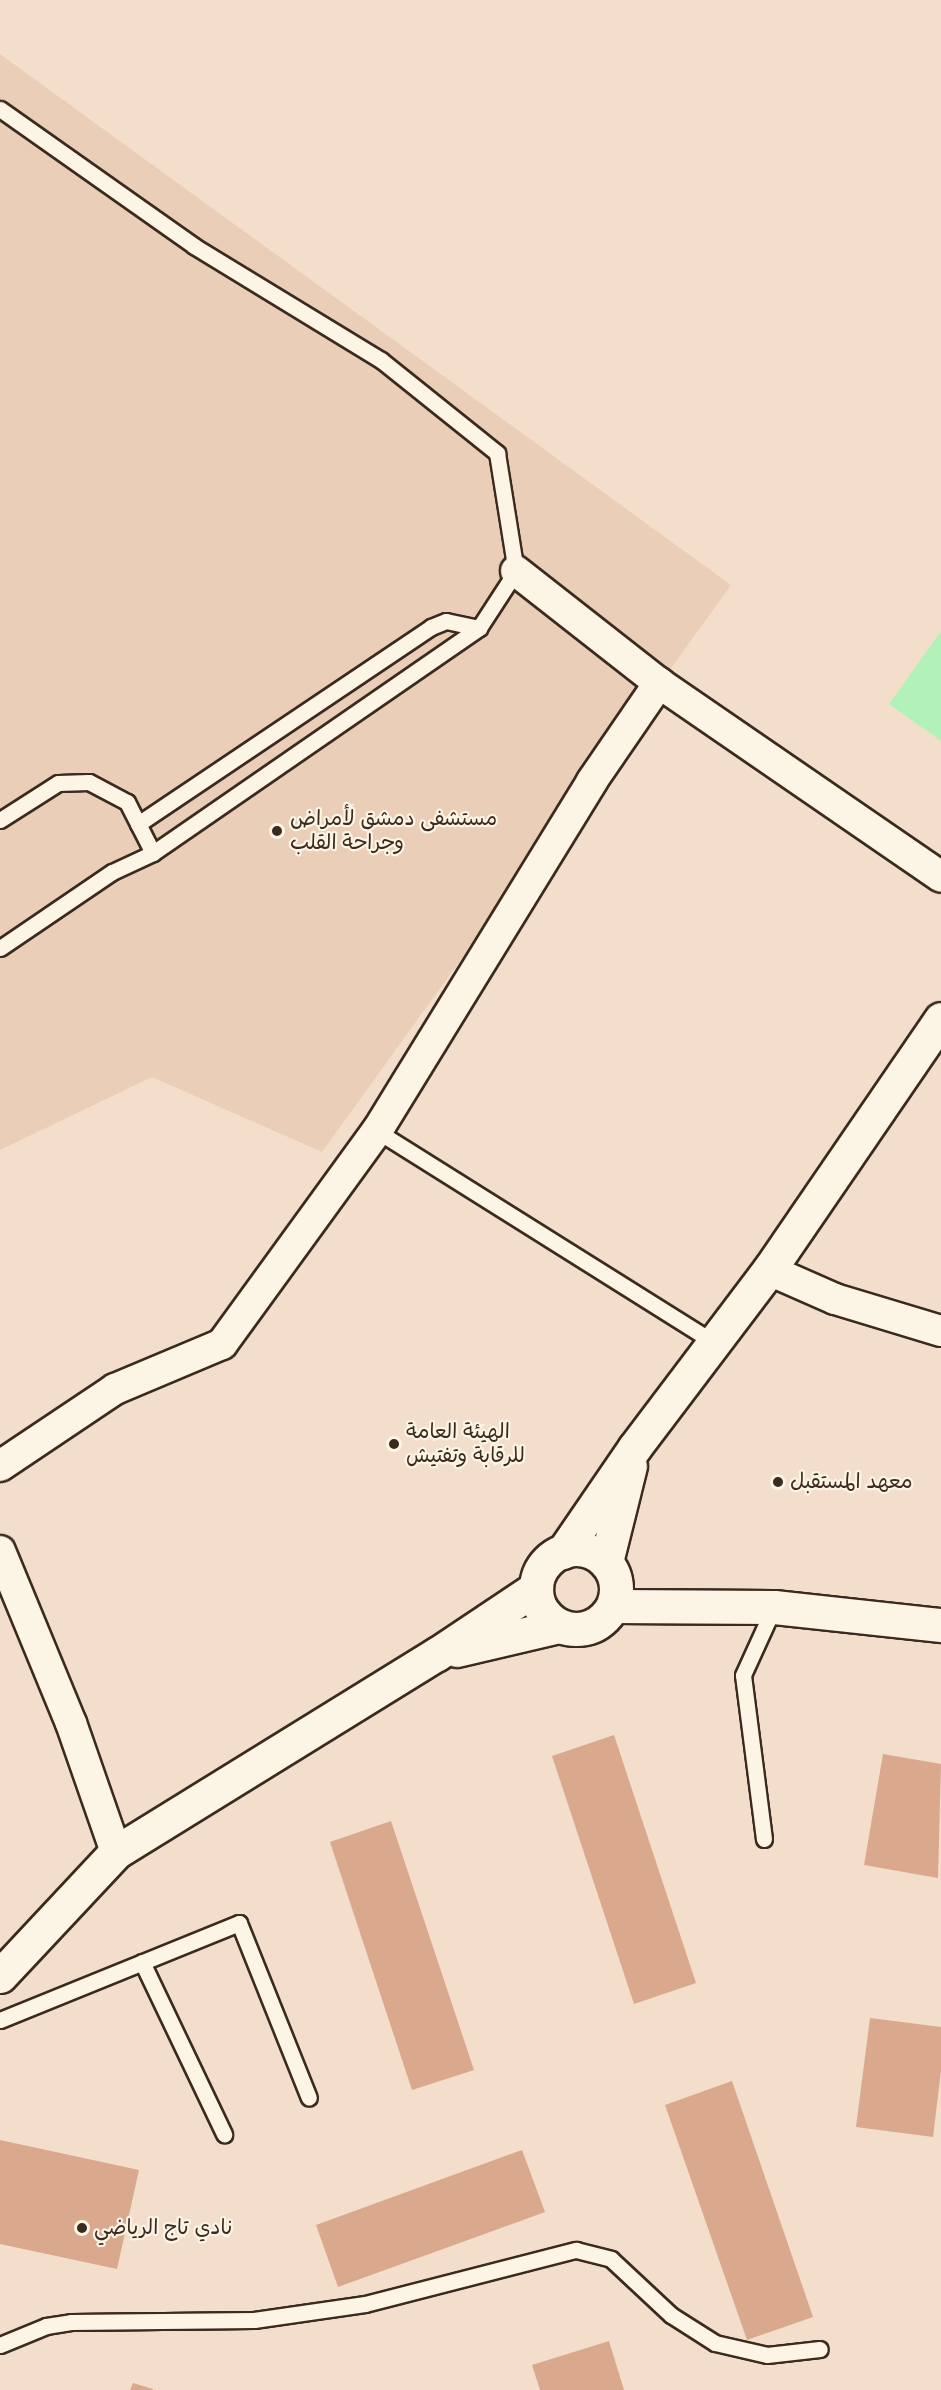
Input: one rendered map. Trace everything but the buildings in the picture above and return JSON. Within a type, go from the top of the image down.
[{"type":"street","points":[[516,571],[659,683],[941,877]]},
{"type":"street","points":[[0,1466],[115,1389],[222,1344],[377,1131],[592,781],[659,683]]},
{"type":"street","points":[[559,1626],[543,1610],[536,1588],[540,1572],[563,1552],[635,1447],[769,1270],[941,1019]]},
{"type":"street","points":[[769,1270],[835,1299],[941,1331]]},
{"type":"street","points":[[606,1562],[635,1447]]},
{"type":"street","points":[[0,1551],[71,1723],[116,1852]]},
{"type":"street","points":[[437,1654],[559,1626],[574,1629],[590,1627],[604,1619],[613,1606],[617,1591],[614,1575],[606,1562],[593,1553],[563,1552]]},
{"type":"street","points":[[0,1976],[116,1852],[437,1654],[536,1588]]},
{"type":"street","points":[[613,1606],[774,1608],[941,1625]]},
{"type":"lane","points":[[0,109],[194,246],[381,360],[497,453],[516,571],[479,628],[153,853],[112,872],[0,948]]},
{"type":"lane","points":[[138,824],[431,627],[446,621],[479,628]]},
{"type":"lane","points":[[0,820],[58,783],[89,782],[127,802],[153,853]]},
{"type":"lane","points":[[377,1131],[714,1342]]},
{"type":"lane","points":[[764,1839],[743,1675],[774,1608]]},
{"type":"lane","points":[[0,2020],[239,1923],[309,2098]]},
{"type":"lane","points":[[142,1962],[224,2134]]},
{"type":"lane","points":[[0,2345],[46,2326],[71,2322],[254,2320],[365,2304],[576,2250],[611,2259],[671,2315],[716,2343],[767,2355],[820,2349]]},
{"type":"shaded area","name":"مستشفى دمشق لأمراض وجراحة القلب","points":[[0,54],[731,585],[322,1152],[152,1077],[0,1150]]},
{"type":"green space","points":[[941,631],[941,741],[889,704]]},
{"type":"place","name":"مستشفى دمشق لأمراض وجراحة القلب","points":[[277,831]]},
{"type":"place","name":"الهيئة العامة للرقابة وتفتيش","points":[[394,1444]]},
{"type":"place","name":"معهد المستقبل","points":[[778,1482]]},
{"type":"place","name":"نادي تاج الرياضي","points":[[82,2228]]}]
